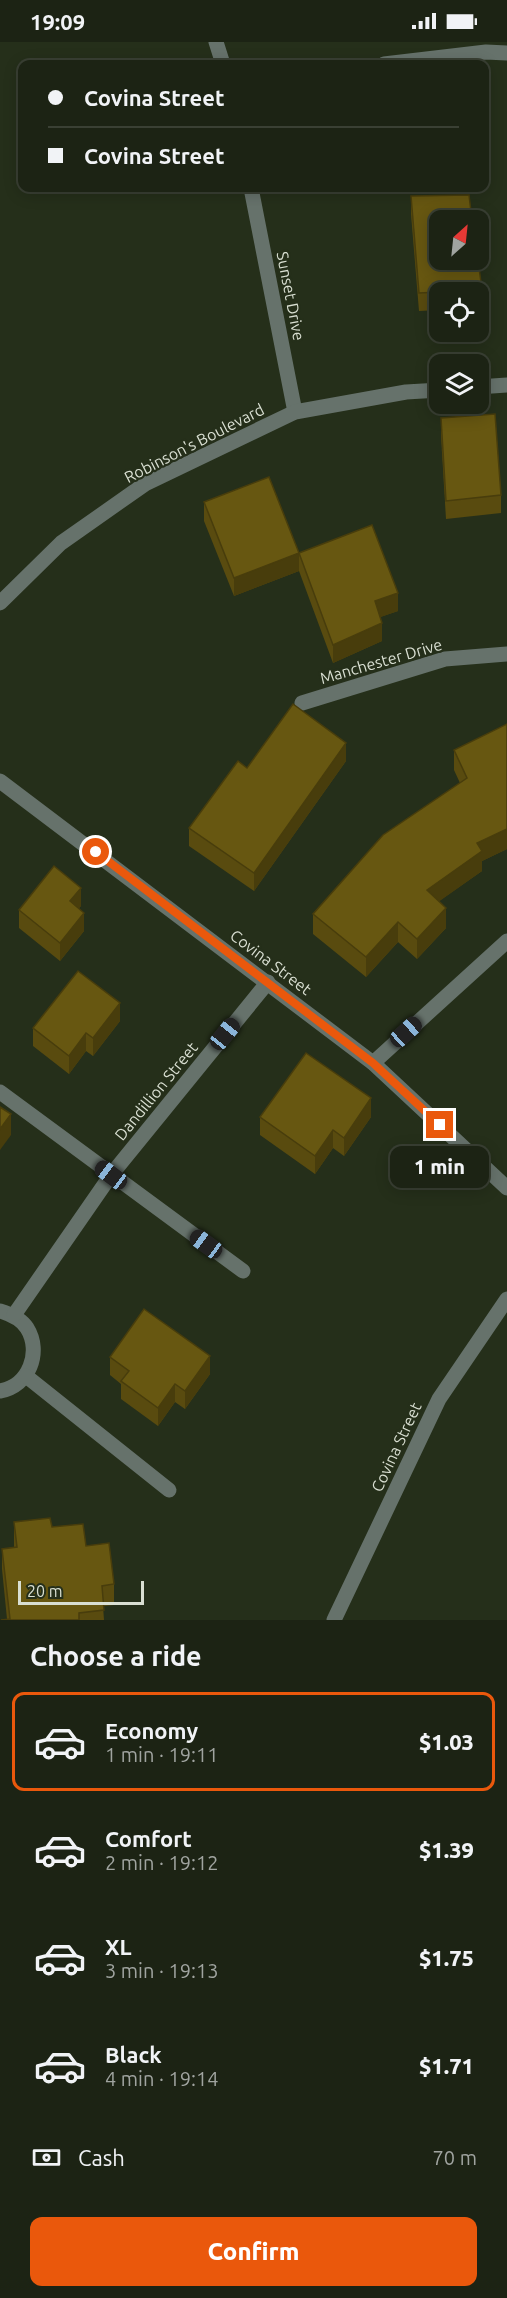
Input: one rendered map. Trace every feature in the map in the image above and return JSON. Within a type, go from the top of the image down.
[{"type":"street","points":[[216,42],[222,60]]},
{"type":"street","points":[[418,60],[486,52],[507,52]]},
{"type":"street","name":"Sunset Drive","points":[[252,192],[295,412]]},
{"type":"street","points":[[489,386],[507,385]]},
{"type":"street","name":"Robinson's Boulevard","points":[[0,603],[61,543],[145,484],[295,412],[406,392],[429,391]]},
{"type":"street","name":"Manchester Drive","points":[[302,703],[445,659],[507,654]]},
{"type":"street","name":"Covina Street","points":[[0,781],[373,1063],[507,1188]]},
{"type":"street","points":[[373,1063],[507,941]]},
{"type":"street","name":"Dandillion Street","points":[[7,1313],[111,1175],[268,982]]},
{"type":"street","points":[[0,1092],[243,1271]]},
{"type":"street","name":"Covina Street","points":[[334,1620],[439,1399],[507,1299]]},
{"type":"street","points":[[0,1390],[16,1385],[26,1376],[33,1360],[33,1343],[27,1327],[7,1313]]},
{"type":"street","points":[[26,1376],[169,1490]]},
{"type":"building","points":[[469,195],[471,210],[429,210],[429,270],[479,270],[481,282],[429,282],[429,293],[419,293],[411,196]]},
{"type":"building","points":[[495,414],[501,495],[446,501],[441,418]]},
{"type":"building","points":[[269,477],[299,553],[234,578],[204,502]]},
{"type":"building","points":[[372,525],[398,593],[375,601],[382,623],[333,645],[299,553]]},
{"type":"building","points":[[293,704],[346,743],[254,873],[189,828],[238,761],[247,768]]},
{"type":"building","points":[[507,724],[507,829],[477,843],[482,851],[427,890],[446,908],[417,939],[398,922],[366,957],[313,914],[383,835],[467,778],[454,750]]},
{"type":"building","points":[[54,866],[81,888],[70,901],[84,913],[60,943],[19,910]]},
{"type":"building","points":[[78,971],[120,1003],[93,1038],[86,1033],[69,1056],[33,1028]]},
{"type":"building","points":[[306,1053],[371,1098],[344,1138],[333,1130],[315,1156],[260,1117]]},
{"type":"building","points":[[0,1107],[11,1114],[0,1129]]},
{"type":"building","points":[[144,1309],[210,1356],[185,1391],[175,1384],[158,1408],[121,1381],[129,1371],[110,1357]]},
{"type":"building","points":[[50,1518],[52,1527],[83,1524],[86,1546],[109,1543],[114,1584],[102,1586],[104,1610],[79,1613],[79,1620],[1,1620],[10,1619],[2,1549],[17,1547],[14,1522]]},
{"type":"route","points":[[96,852],[373,1063],[440,1125]]}]
